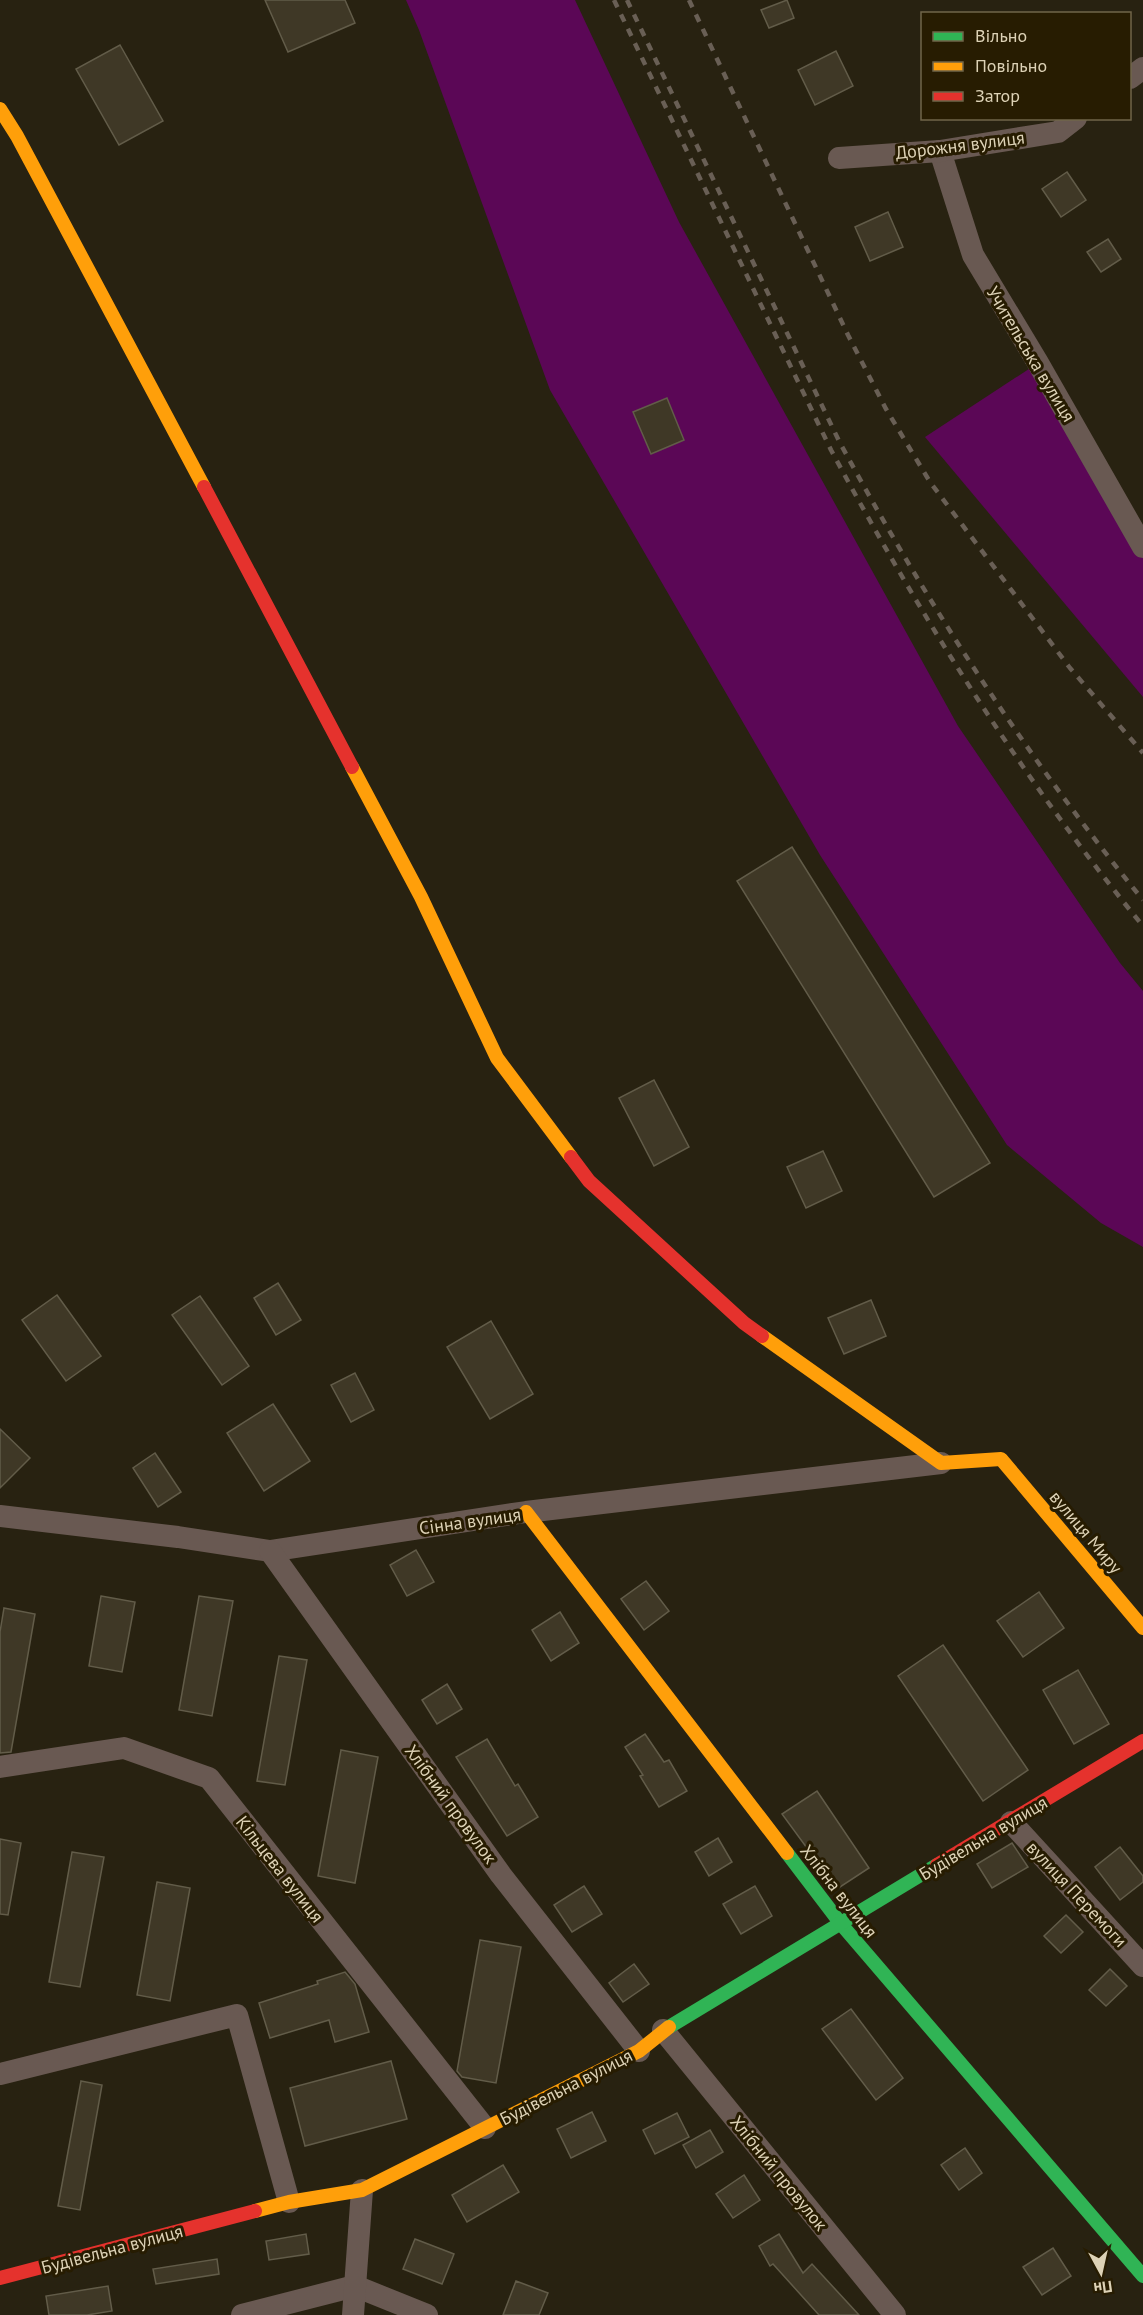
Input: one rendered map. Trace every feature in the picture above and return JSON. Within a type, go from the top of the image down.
[{"type":"street","points":[[1131,77],[1143,68]]},
{"type":"street","points":[[0,109],[421,897],[497,1058],[589,1181],[744,1323],[941,1463]]},
{"type":"street","name":"Дорожня вулиця","points":[[839,158],[940,151],[1058,132],[1073,120]]},
{"type":"street","name":"Учительська вулиця","points":[[940,151],[972,255],[1038,363],[1143,547]]},
{"type":"street","name":"вулиця Миру","points":[[941,1463],[1001,1459],[1143,1628]]},
{"type":"street","name":"Сінна вулиця","points":[[0,1516],[178,1537],[270,1551],[526,1512],[941,1463]]},
{"type":"street","name":"Хлібна вулиця","points":[[526,1512],[841,1924],[1143,2276]]},
{"type":"street","name":"Хлібний провулок","points":[[270,1551],[501,1875],[639,2051]]},
{"type":"street","name":"Будівельна вулиця","points":[[0,2278],[289,2202],[362,2190],[639,2051],[663,2030],[1143,1741]]},
{"type":"street","name":"Кільцева вулиця","points":[[0,1767],[123,1748],[209,1778],[485,2128]]},
{"type":"street","name":"вулиця Перемоги","points":[[1011,1822],[1143,1966]]},
{"type":"street","points":[[0,2074],[237,2015],[289,2202]]},
{"type":"street","name":"Хлібний провулок","points":[[663,2030],[895,2315]]},
{"type":"street","points":[[353,2315],[362,2190]]},
{"type":"street","points":[[242,2315],[355,2286],[427,2315]]},
{"type":"shaded area","points":[[406,0],[575,0],[679,222],[958,726],[1120,963],[1143,991],[1143,1247],[1101,1223],[1007,1145],[820,855],[550,390],[419,30]]},
{"type":"shaded area","points":[[1038,363],[1143,547],[1143,697],[925,437]]},
{"type":"building","points":[[265,0],[345,0],[355,23],[288,52]]},
{"type":"building","points":[[787,0],[794,18],[769,28],[761,10]]},
{"type":"building","points":[[120,45],[163,121],[119,145],[76,69]]},
{"type":"building","points":[[836,51],[853,86],[815,105],[798,70]]},
{"type":"building","points":[[1067,172],[1086,200],[1061,217],[1042,189]]},
{"type":"building","points":[[888,212],[903,247],[870,261],[855,227]]},
{"type":"building","points":[[1108,239],[1121,259],[1101,272],[1087,252]]},
{"type":"building","points":[[667,398],[684,440],[651,454],[633,412]]},
{"type":"building","points":[[792,847],[990,1163],[934,1197],[737,881]]},
{"type":"building","points":[[654,1080],[689,1147],[654,1166],[619,1098]]},
{"type":"building","points":[[823,1151],[842,1191],[806,1208],[787,1167]]},
{"type":"building","points":[[278,1283],[301,1320],[276,1335],[254,1298]]},
{"type":"building","points":[[57,1295],[101,1356],[66,1381],[22,1320]]},
{"type":"building","points":[[200,1296],[249,1366],[222,1385],[172,1315]]},
{"type":"building","points":[[871,1300],[886,1336],[844,1354],[828,1318]]},
{"type":"building","points":[[491,1321],[533,1394],[490,1419],[447,1347]]},
{"type":"building","points":[[355,1373],[374,1410],[351,1422],[331,1385]]},
{"type":"building","points":[[273,1404],[310,1461],[264,1491],[227,1433]]},
{"type":"building","points":[[0,1429],[30,1458],[0,1488]]},
{"type":"building","points":[[155,1453],[181,1492],[158,1507],[133,1468]]},
{"type":"building","points":[[416,1550],[434,1582],[407,1596],[390,1565]]},
{"type":"building","points":[[646,1581],[669,1611],[644,1630],[621,1599]]},
{"type":"building","points":[[1039,1592],[1064,1628],[1023,1657],[997,1621]]},
{"type":"building","points":[[101,1596],[135,1602],[122,1672],[89,1666]]},
{"type":"building","points":[[199,1596],[233,1601],[212,1716],[179,1710]]},
{"type":"building","points":[[4,1608],[35,1614],[11,1752],[0,1753],[0,1632]]},
{"type":"building","points":[[560,1612],[579,1643],[551,1661],[532,1630]]},
{"type":"building","points":[[943,1645],[1028,1770],[983,1801],[898,1676]]},
{"type":"building","points":[[279,1656],[307,1660],[285,1785],[257,1781]]},
{"type":"building","points":[[1078,1670],[1109,1724],[1074,1744],[1043,1690]]},
{"type":"building","points":[[447,1684],[462,1709],[437,1724],[422,1700]]},
{"type":"building","points":[[645,1734],[664,1762],[669,1760],[687,1791],[659,1807],[640,1776],[643,1775],[625,1747]]},
{"type":"building","points":[[487,1739],[515,1786],[518,1784],[538,1817],[507,1836],[456,1757]]},
{"type":"building","points":[[341,1750],[378,1757],[355,1883],[318,1876]]},
{"type":"building","points":[[817,1791],[869,1868],[837,1889],[782,1814]]},
{"type":"building","points":[[718,1838],[732,1862],[709,1876],[695,1852]]},
{"type":"building","points":[[0,1839],[21,1843],[8,1915],[0,1914]]},
{"type":"building","points":[[1012,1843],[1028,1867],[992,1888],[977,1864]]},
{"type":"building","points":[[1120,1847],[1143,1876],[1143,1882],[1120,1900],[1095,1867]]},
{"type":"building","points":[[72,1852],[104,1857],[80,1987],[49,1982]]},
{"type":"building","points":[[157,1882],[190,1888],[170,2001],[137,1995]]},
{"type":"building","points":[[584,1886],[602,1914],[572,1932],[554,1905]]},
{"type":"building","points":[[755,1886],[772,1916],[741,1934],[723,1904]]},
{"type":"building","points":[[1066,1915],[1083,1932],[1061,1953],[1044,1936]]},
{"type":"building","points":[[480,1940],[521,1947],[496,2083],[462,2077],[457,2071]]},
{"type":"building","points":[[634,1964],[649,1984],[623,2002],[609,1983]]},
{"type":"building","points":[[1110,1969],[1127,1986],[1106,2006],[1089,1990]]},
{"type":"building","points":[[345,1972],[355,1984],[369,2032],[335,2042],[329,2020],[270,2038],[259,2003],[318,1984],[317,1981]]},
{"type":"building","points":[[851,2009],[903,2078],[876,2100],[822,2029]]},
{"type":"building","points":[[391,2061],[407,2119],[305,2146],[290,2088]]},
{"type":"building","points":[[81,2081],[102,2085],[80,2210],[58,2206]]},
{"type":"building","points":[[592,2112],[606,2141],[571,2158],[557,2129]]},
{"type":"building","points":[[677,2113],[689,2137],[655,2154],[643,2130]]},
{"type":"building","points":[[710,2130],[723,2152],[696,2168],[683,2145]]},
{"type":"building","points":[[965,2148],[982,2173],[959,2190],[941,2165]]},
{"type":"building","points":[[503,2165],[519,2192],[467,2222],[452,2195]]},
{"type":"building","points":[[744,2175],[760,2200],[733,2218],[716,2194]]},
{"type":"building","points":[[306,2234],[309,2254],[269,2260],[266,2241]]},
{"type":"building","points":[[779,2234],[803,2273],[812,2264],[859,2315],[819,2315],[773,2264],[770,2266],[759,2246]]},
{"type":"building","points":[[415,2239],[454,2254],[442,2284],[403,2269]]},
{"type":"building","points":[[1053,2248],[1071,2276],[1042,2295],[1023,2267]]},
{"type":"building","points":[[217,2259],[219,2274],[156,2284],[153,2269]]},
{"type":"building","points":[[516,2281],[548,2293],[539,2315],[503,2315]]},
{"type":"building","points":[[108,2286],[112,2311],[87,2315],[49,2315],[46,2296]]},
{"type":"railway","points":[[614,0],[831,450],[865,512],[975,696],[1056,813],[1143,926]]},
{"type":"railway","points":[[627,0],[839,441],[872,501],[980,678],[1059,791],[1143,900]]},
{"type":"railway","points":[[689,0],[848,335],[886,409],[930,482],[1070,668],[1143,753]]},
{"type":"traffic: fast","points":[[787,1853],[841,1924],[1143,2276]]},
{"type":"traffic: fast","points":[[669,2027],[937,1865]]},
{"type":"traffic: slow","points":[[0,109],[17,136],[204,487]]},
{"type":"traffic: slow","points":[[352,767],[421,897],[497,1058],[571,1157]]},
{"type":"traffic: slow","points":[[762,1336],[941,1463],[1001,1459],[1143,1628]]},
{"type":"traffic: slow","points":[[526,1512],[787,1853]]},
{"type":"traffic: slow","points":[[255,2211],[289,2202],[362,2190],[639,2051],[669,2027]]},
{"type":"traffic: jam","points":[[204,487],[352,767]]},
{"type":"traffic: jam","points":[[571,1157],[589,1181],[744,1323],[762,1336]]},
{"type":"traffic: jam","points":[[937,1865],[1143,1741]]},
{"type":"traffic: jam","points":[[0,2278],[255,2211]]}]
